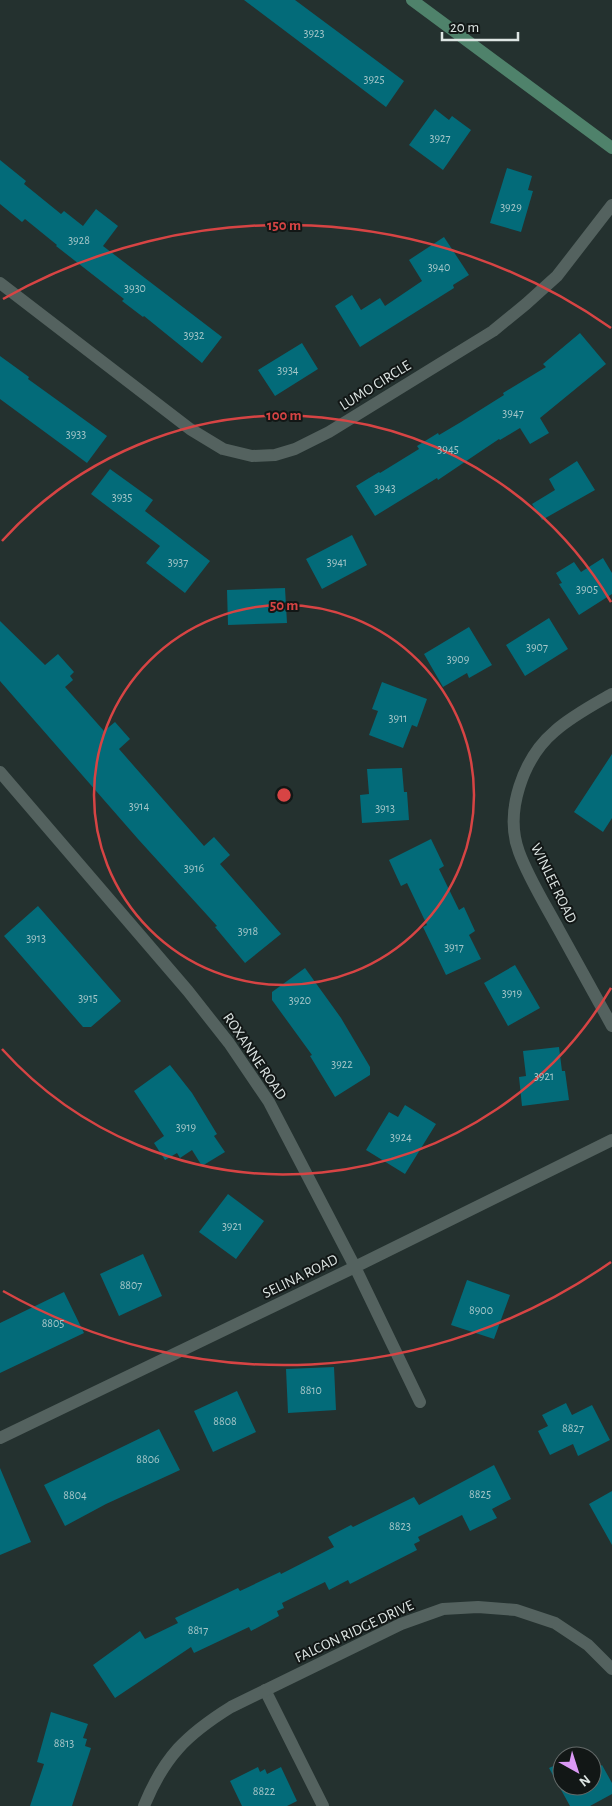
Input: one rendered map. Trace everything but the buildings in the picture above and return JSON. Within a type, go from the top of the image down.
[{"type":"main road","points":[[412,0],[612,148]]},
{"type":"street","name":"LUMO CIRCLE","points":[[0,283],[190,429],[223,448],[252,456],[274,455],[295,449],[329,432],[494,331],[557,276],[612,205]]},
{"type":"street","name":"WINLEE ROAD","points":[[612,694],[554,731],[534,755],[519,784],[513,818],[518,850],[526,867],[612,1026]]},
{"type":"street","name":"ROXANNE ROAD","points":[[0,772],[188,991],[229,1043],[269,1102],[355,1267],[420,1402]]},
{"type":"street","name":"SELINA ROAD","points":[[0,1438],[355,1267],[612,1140]]},
{"type":"street","name":"FALCON RIDGE DRIVE","points":[[144,1806],[153,1784],[168,1759],[183,1741],[206,1723],[231,1707],[402,1624],[443,1609],[478,1606],[516,1610],[555,1623],[588,1644],[612,1669]]},
{"type":"street","points":[[265,1690],[323,1806]]}]
